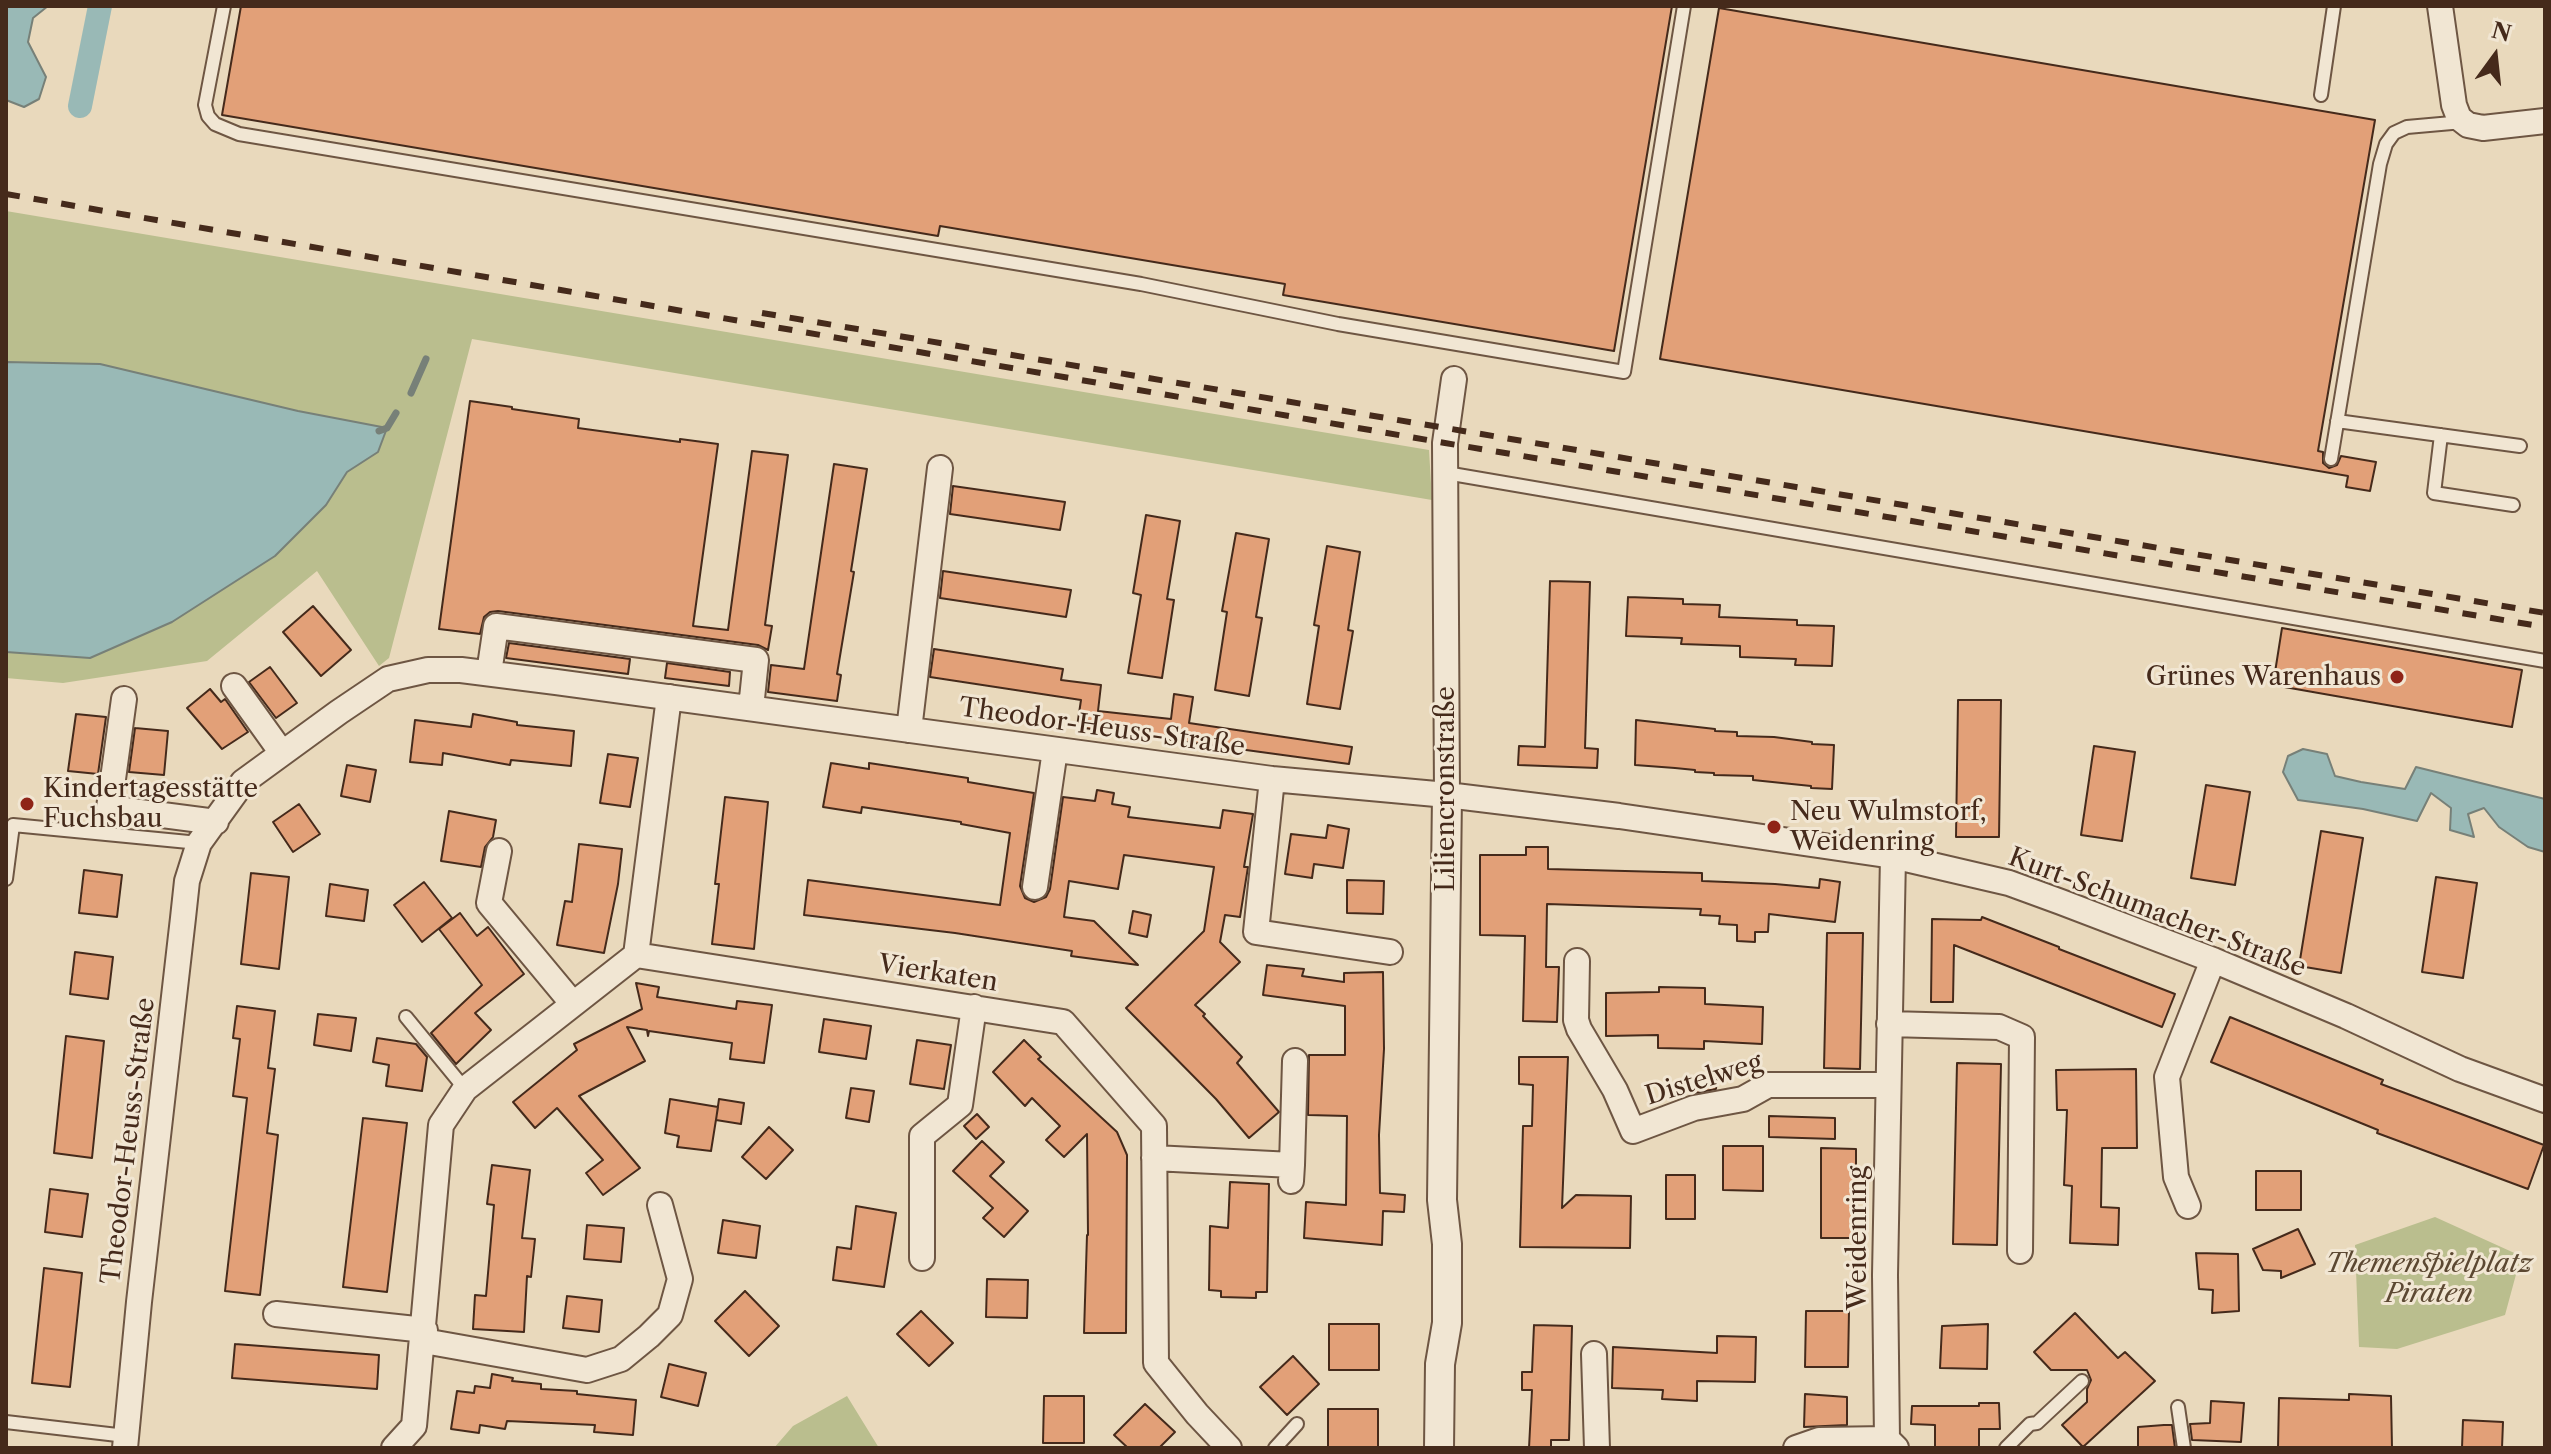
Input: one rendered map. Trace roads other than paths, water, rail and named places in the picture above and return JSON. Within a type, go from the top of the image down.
[{"type":"street","points":[[2440,6],[2454,105],[2463,122],[2483,128],[2545,121]]},
{"type":"street","name":"Liliencronstraße","points":[[1439,1448],[1440,1364],[1430,1323],[1429,1285],[1430,1244],[1442,1200],[1447,795],[1445,443],[1454,379]]},
{"type":"street","points":[[909,730],[940,468]]},
{"type":"street","points":[[489,673],[496,626],[756,660],[751,708]]},
{"type":"street","name":"Theodor-Heuss-Straße","points":[[126,1442],[187,881],[199,843],[243,782],[388,679],[428,670],[489,673],[1272,779],[1447,795]]},
{"type":"street","points":[[234,686],[282,753]]},
{"type":"street","points":[[394,1448],[414,1426],[441,1125],[465,1089],[636,955],[669,697]]},
{"type":"street","points":[[124,699],[109,808],[216,822]]},
{"type":"street","points":[[1035,887],[1055,750]]},
{"type":"street","points":[[1272,779],[1256,932],[1390,952]]},
{"type":"street","name":"Kurt-Schumacher-Straße","points":[[1447,795],[1619,816],[1893,856],[2009,883],[2213,960],[2346,1016],[2460,1069],[2545,1100]]},
{"type":"street","points":[[499,851],[489,903],[573,1004]]},
{"type":"street","name":"Weidenring","points":[[1892,1443],[1885,1275],[1893,856]]},
{"type":"street","name":"Vierkaten","points":[[636,955],[1063,1022],[1154,1126],[1156,1363],[1229,1448]]},
{"type":"street","points":[[2188,1206],[2176,1177],[2167,1077],[2213,960]]},
{"type":"street","name":"Distelweg","points":[[1577,961],[1576,1020],[1615,1090],[1633,1131],[1694,1108],[1743,1099],[1768,1085],[1888,1085]]},
{"type":"street","points":[[922,1258],[922,1136],[960,1105],[974,1007]]},
{"type":"street","points":[[1889,1024],[1999,1027],[2022,1037],[2020,1251]]},
{"type":"street","points":[[1154,1158],[1292,1173],[1295,1061]]},
{"type":"street","points":[[276,1314],[424,1336],[587,1370],[621,1359],[670,1315],[680,1279],[660,1205]]},
{"type":"street","points":[[1594,1354],[1597,1448]]},
{"type":"street","points":[[1797,1448],[1819,1440],[1892,1443]]},
{"type":"lane","points":[[224,6],[205,105],[208,116],[215,124],[239,134],[1141,284],[1338,324],[1624,372],[1684,6]]},
{"type":"lane","points":[[2321,95],[2334,6]]},
{"type":"lane","points":[[2331,459],[2386,144],[2394,133],[2407,127],[2463,122]]},
{"type":"lane","points":[[2337,421],[2520,446]]},
{"type":"lane","points":[[2441,435],[2434,493],[2513,505]]},
{"type":"lane","points":[[1446,473],[2545,661]]},
{"type":"lane","points":[[6,879],[13,825],[199,843]]},
{"type":"lane","points":[[406,1017],[465,1089]]},
{"type":"lane","points":[[2006,1448],[2082,1381]]},
{"type":"lane","points":[[2178,1407],[2184,1448]]},
{"type":"lane","points":[[6,1422],[126,1442]]},
{"type":"lane","points":[[1275,1448],[1297,1424]]},
{"type":"water","points":[[6,6],[48,6],[33,18],[28,42],[46,77],[39,99],[24,107],[6,100]]},
{"type":"water","points":[[6,362],[100,364],[298,411],[387,428],[378,452],[347,472],[326,505],[275,556],[172,622],[90,658],[6,652]]},
{"type":"water","points":[[2303,749],[2327,754],[2335,776],[2361,782],[2405,789],[2416,767],[2545,799],[2545,852],[2528,847],[2499,827],[2484,808],[2468,814],[2474,837],[2450,830],[2451,808],[2431,793],[2417,821],[2363,809],[2298,800],[2283,772],[2288,756]]},
{"type":"waterway","points":[[80,106],[100,6]]},
{"type":"waterway","points":[[411,393],[426,359]]},
{"type":"waterway","points":[[379,431],[387,428],[396,413]]},
{"type":"railway","points":[[6,194],[1445,443],[2545,627]]},
{"type":"railway","points":[[762,313],[2545,613]]},
{"type":"place","name":"Grünes Warenhaus","points":[[2397,677]]},
{"type":"place","name":"Kindertagesstätte Fuchsbau","points":[[27,804]]},
{"type":"place","name":"Neu Wulmstorf, Weidenring","points":[[1774,827]]},
{"type":"park label","name":"Themenspielplatz Piraten","points":[[2429,1279]]}]
